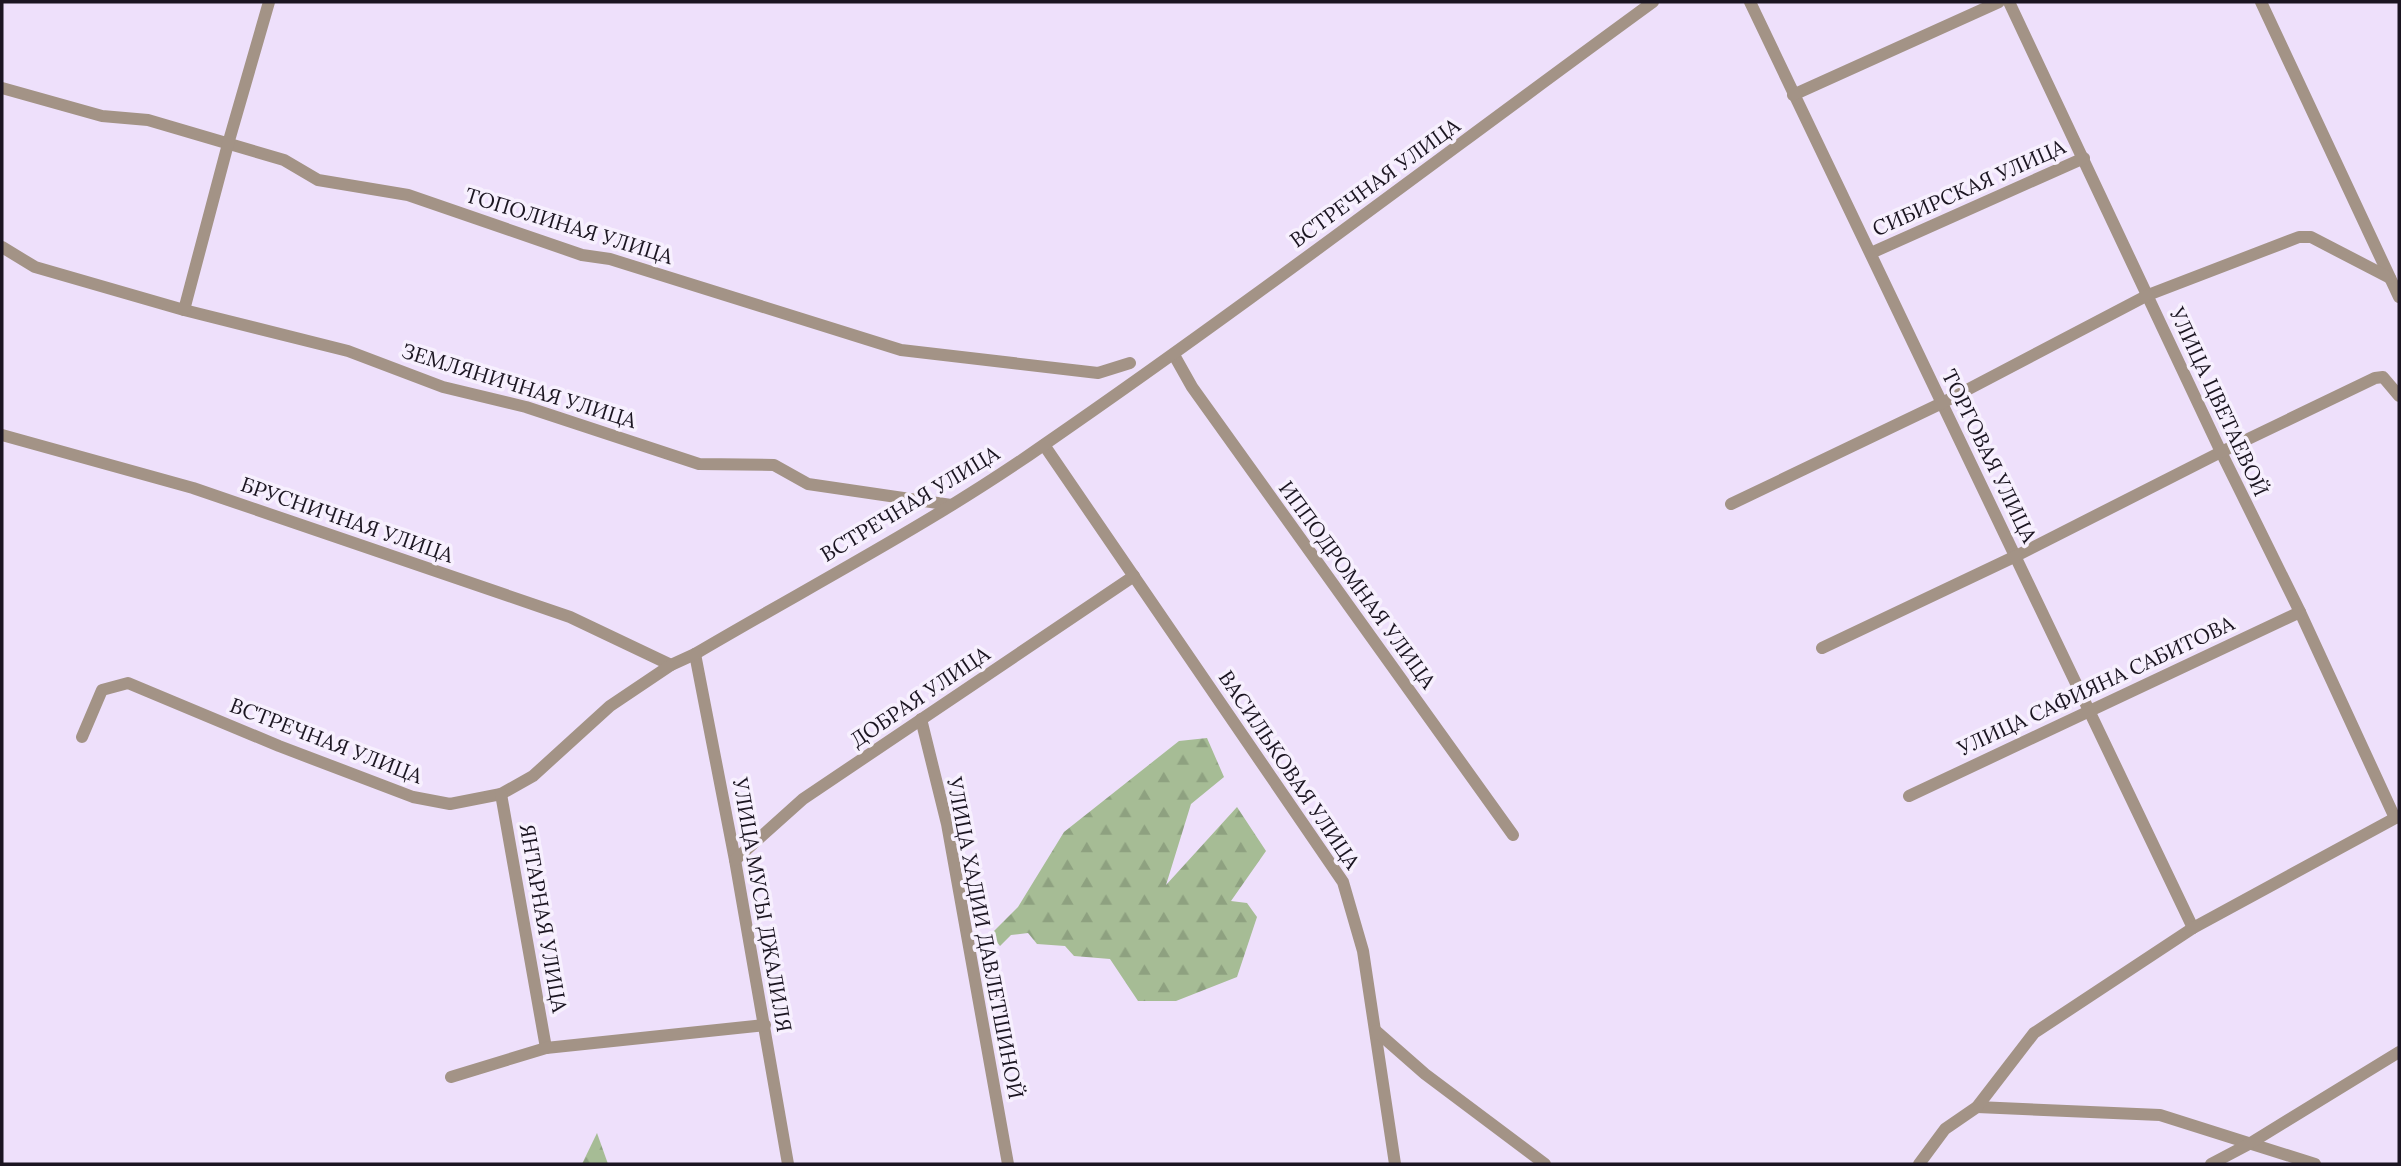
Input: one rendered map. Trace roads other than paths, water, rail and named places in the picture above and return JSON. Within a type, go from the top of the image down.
[{"type":"street","points":[[184,310],[269,2]]},
{"type":"street","name":"ВСТРЕЧНАЯ УЛИЦА","points":[[82,737],[102,690],[128,683],[279,746],[413,797],[450,804],[501,794],[533,776],[610,706],[671,665],[951,505],[1044,445],[1174,355],[1653,2]]},
{"type":"street","name":"ТОРГОВАЯ УЛИЦА","points":[[1750,2],[2193,928]]},
{"type":"street","points":[[1794,95],[1999,2]]},
{"type":"street","name":"УЛИЦА ЦВЕТАЕВОЙ","points":[[2009,2],[2221,453],[2397,817]]},
{"type":"street","points":[[2261,2],[2399,297]]},
{"type":"street","name":"ТОПОЛИНАЯ УЛИЦА","points":[[2,89],[102,116],[148,120],[284,160],[318,180],[408,195],[582,254],[610,259],[901,350],[1098,373],[1130,363]]},
{"type":"street","name":"СИБИРСКАЯ УЛИЦА","points":[[1871,253],[2084,158]]},
{"type":"street","points":[[1731,504],[1942,402],[2148,295],[2299,237],[2311,237],[2390,278]]},
{"type":"street","name":"ЗЕМЛЯНИЧНАЯ УЛИЦА","points":[[2,247],[35,267],[184,310],[348,351],[443,387],[526,407],[699,464],[774,465],[808,484],[951,505]]},
{"type":"street","name":"ИППОДРОМНАЯ УЛИЦА","points":[[1174,355],[1192,387],[1513,835]]},
{"type":"street","points":[[1822,648],[2016,556],[2375,378],[2384,377],[2399,396]]},
{"type":"street","name":"БРУСНИЧНАЯ УЛИЦА","points":[[2,435],[193,488],[379,551],[569,617],[671,665]]},
{"type":"street","name":"ВАСИЛЬКОВАЯ УЛИЦА","points":[[1044,445],[1343,882],[1363,951],[1395,1164]]},
{"type":"street","name":"ДОБРАЯ УЛИЦА","points":[[736,860],[803,799],[1134,576]]},
{"type":"street","name":"УЛИЦА САФИЯНА САБИТОВА","points":[[1909,796],[2300,612]]},
{"type":"street","name":"УЛИЦА МУСЫ ДЖАЛИЛЯ","points":[[695,653],[736,860],[788,1164]]},
{"type":"street","name":"УЛИЦА ХАДИИ ДАВЛЕТШИНОЙ","points":[[921,719],[947,824],[1008,1164]]},
{"type":"street","name":"ЯНТАРНАЯ УЛИЦА","points":[[501,794],[546,1048]]},
{"type":"street","points":[[1919,1164],[1945,1129],[1978,1107],[2035,1033],[2193,928],[2397,817]]},
{"type":"street","points":[[451,1077],[546,1048],[765,1025]]},
{"type":"street","points":[[1376,1031],[1425,1074],[1545,1164]]},
{"type":"street","points":[[2211,1164],[2249,1144],[2399,1052]]},
{"type":"street","points":[[1978,1107],[2160,1115],[2315,1164]]}]
